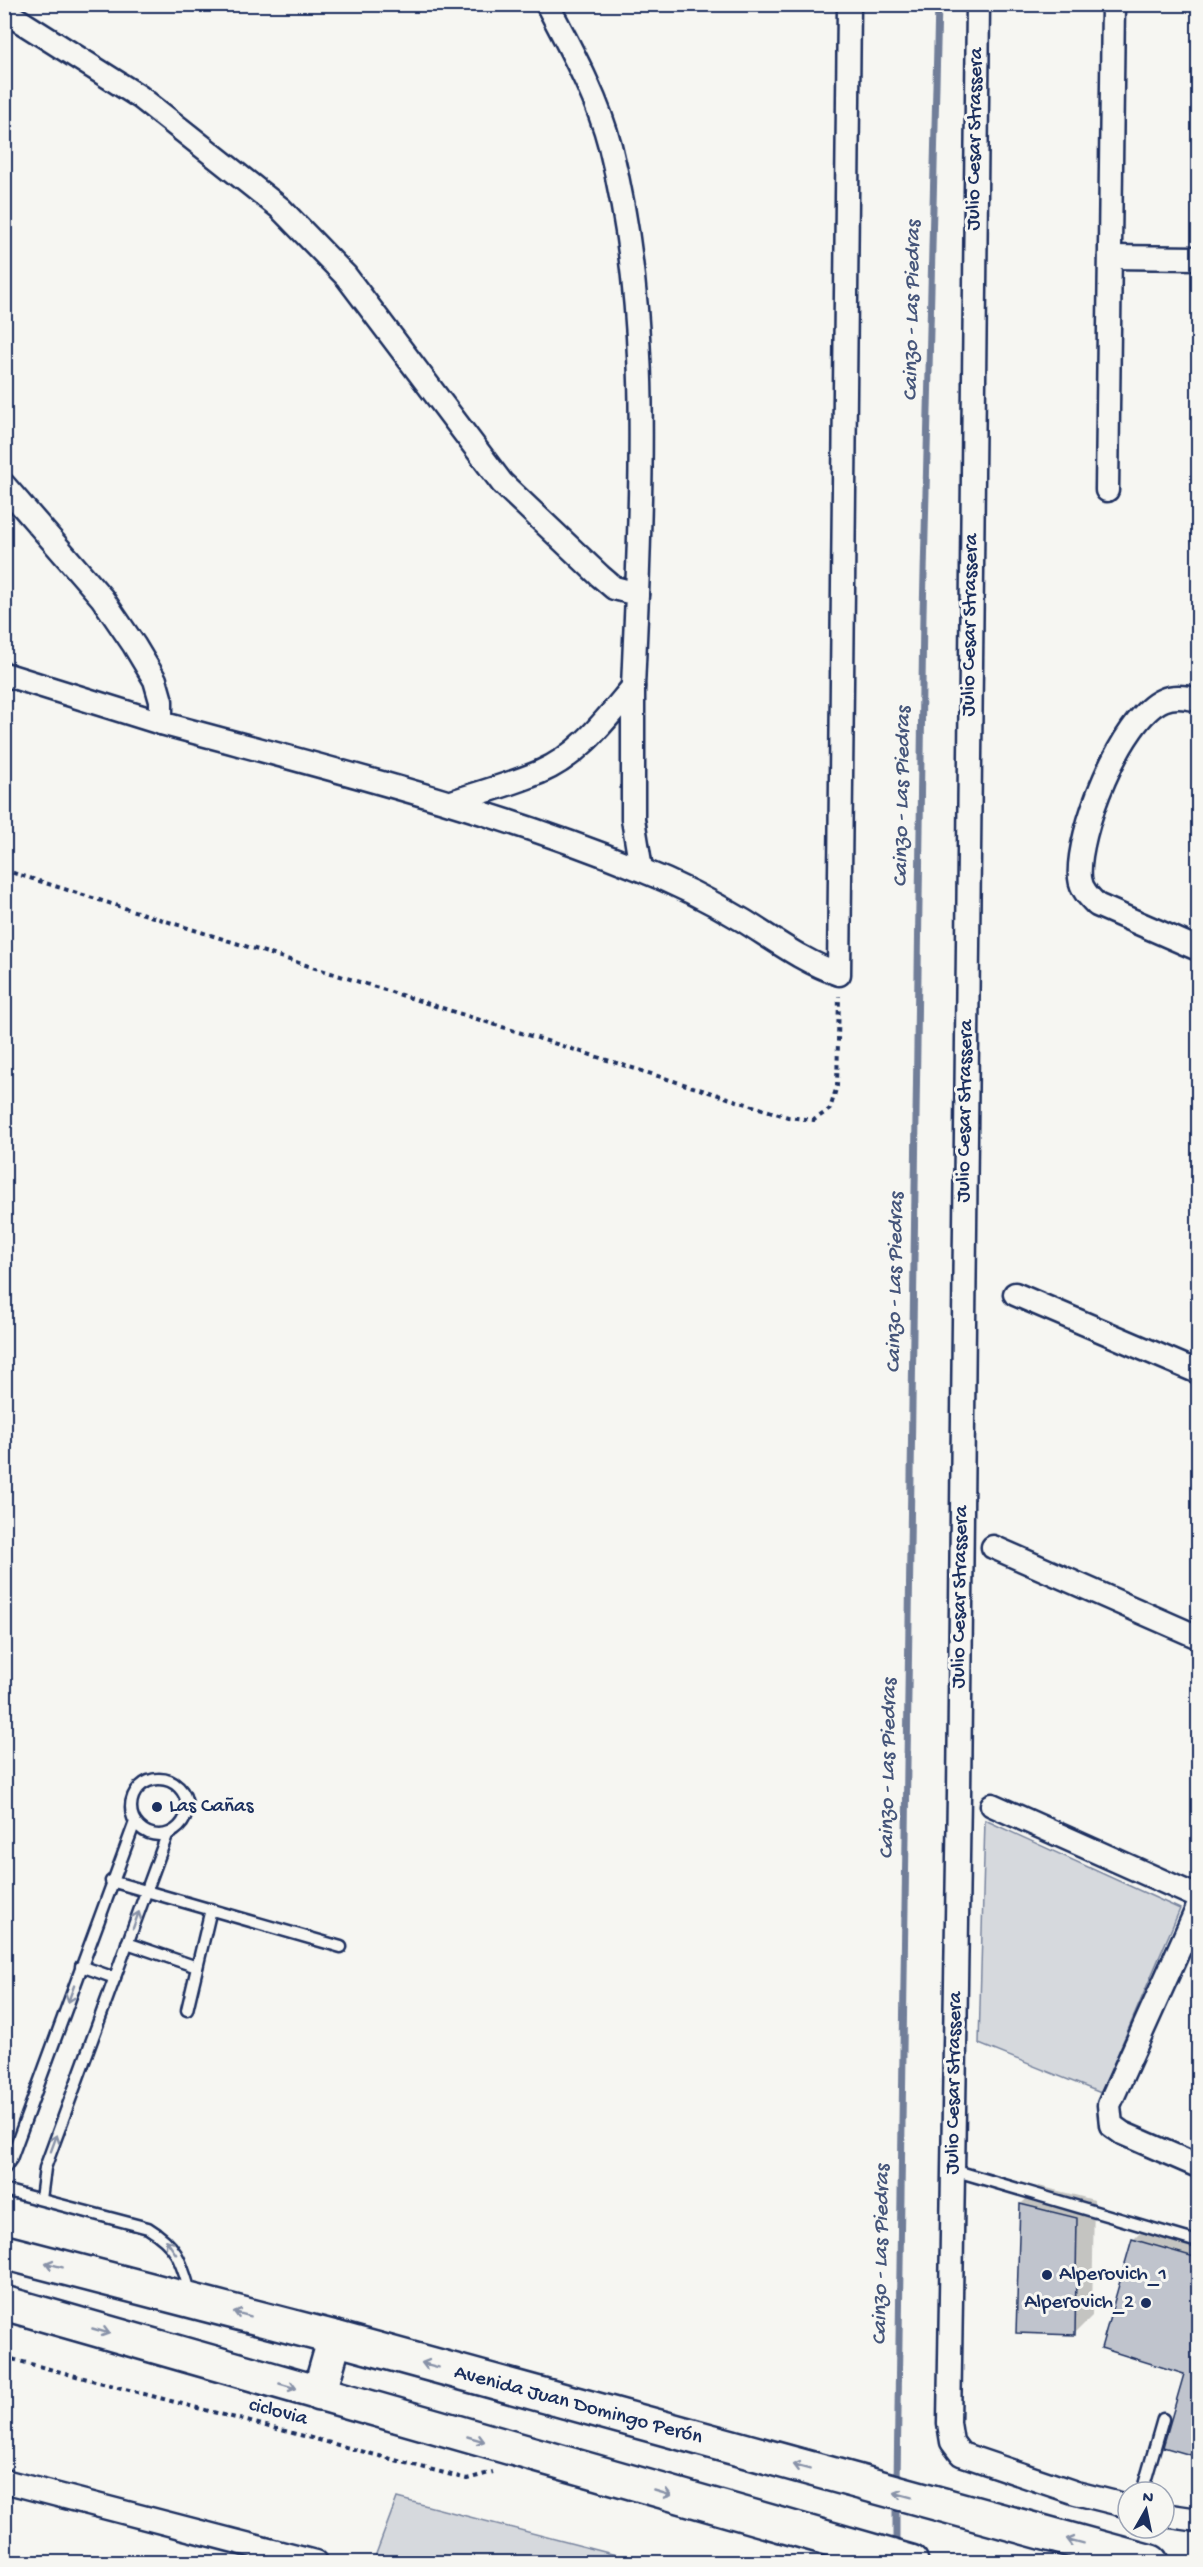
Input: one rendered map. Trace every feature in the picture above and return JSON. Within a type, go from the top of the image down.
[{"type":"main road","name":"Avenida Juan Domingo Perón","points":[[4,2252],[336,2338],[1151,2562]]},
{"type":"main road","points":[[4,2303],[911,2562]]},
{"type":"main road","points":[[319,2394],[336,2338]]},
{"type":"street","points":[[547,4],[578,63],[609,144],[628,234],[639,323],[642,480],[633,687],[634,830],[641,869]]},
{"type":"street","points":[[4,674],[161,723],[452,802],[641,869],[709,901],[811,964],[839,974],[849,4]]},
{"type":"street","name":"Julio Cesar Strassera","points":[[978,4],[949,2423],[952,2442],[961,2454],[979,2463],[1116,2503]]},
{"type":"street","points":[[1107,490],[1113,4]]},
{"type":"street","points":[[4,11],[140,97],[280,208],[346,276],[502,483],[614,588],[637,594]]},
{"type":"street","points":[[1110,258],[1198,258]]},
{"type":"street","points":[[4,485],[102,598],[134,645],[155,680],[161,701],[161,723]]},
{"type":"street","points":[[452,802],[542,771],[574,751],[596,732],[633,687]]},
{"type":"street","points":[[1198,700],[1183,696],[1163,700],[1146,711],[1135,725],[1109,769],[1095,802],[1086,835],[1080,878],[1085,893],[1097,905],[1198,949]]},
{"type":"street","points":[[1015,1294],[1198,1372]]},
{"type":"street","points":[[993,1547],[1198,1637]]},
{"type":"street","points":[[992,1805],[1198,1897]]},
{"type":"street","points":[[1198,1907],[1109,2105],[1111,2125],[1122,2133],[1198,2166]]},
{"type":"street","points":[[4,2481],[315,2562]]},
{"type":"street","points":[[1176,2517],[1198,2520]]},
{"type":"lane","points":[[4,2169],[11,2159],[111,1881],[135,1822],[131,1804],[139,1788],[155,1779],[174,1783],[186,1797],[186,1816],[182,1824],[167,1835],[45,2168],[41,2199]]},
{"type":"lane","points":[[135,1822],[148,1834],[167,1835]]},
{"type":"lane","points":[[111,1881],[341,1947]]},
{"type":"lane","points":[[187,2010],[211,1909]]},
{"type":"lane","points":[[127,1942],[197,1967]]},
{"type":"lane","points":[[81,1966],[115,1978]]},
{"type":"lane","points":[[953,2170],[1198,2242]]},
{"type":"lane","points":[[4,2190],[148,2228],[168,2240],[181,2262],[192,2301]]},
{"type":"lane","points":[[1145,2480],[1163,2419]]},
{"type":"path","points":[[4,870],[788,1117],[814,1120],[830,1109],[837,1086],[839,974]]},
{"type":"path","name":"ciclovia","points":[[4,2357],[467,2479],[500,2470]]},
{"type":"shaded area","points":[[985,1820],[1180,1909],[1101,2093],[979,2044]]},
{"type":"shaded area","points":[[397,2498],[643,2562],[373,2562]]},
{"type":"building","name":"Alperovich_1","points":[[1020,2204],[1077,2218],[1075,2335],[1016,2333]]},
{"type":"building","name":"Alperovich_2","points":[[1132,2239],[1198,2258],[1198,2457],[1163,2447],[1184,2374],[1101,2348]]},
{"type":"waterway","name":"Cainzo - Las Piedras","points":[[897,2483],[923,614],[938,4]]},
{"type":"waterway","name":"Cainzo - Las Piedras","points":[[896,2503],[896,2549]]},
{"type":"place","name":"Las Cañas","points":[[157,1807]]},
{"type":"place","name":"Alperovich_1","points":[[1047,2275]]},
{"type":"place","name":"Alperovich_2","points":[[1146,2303]]}]
